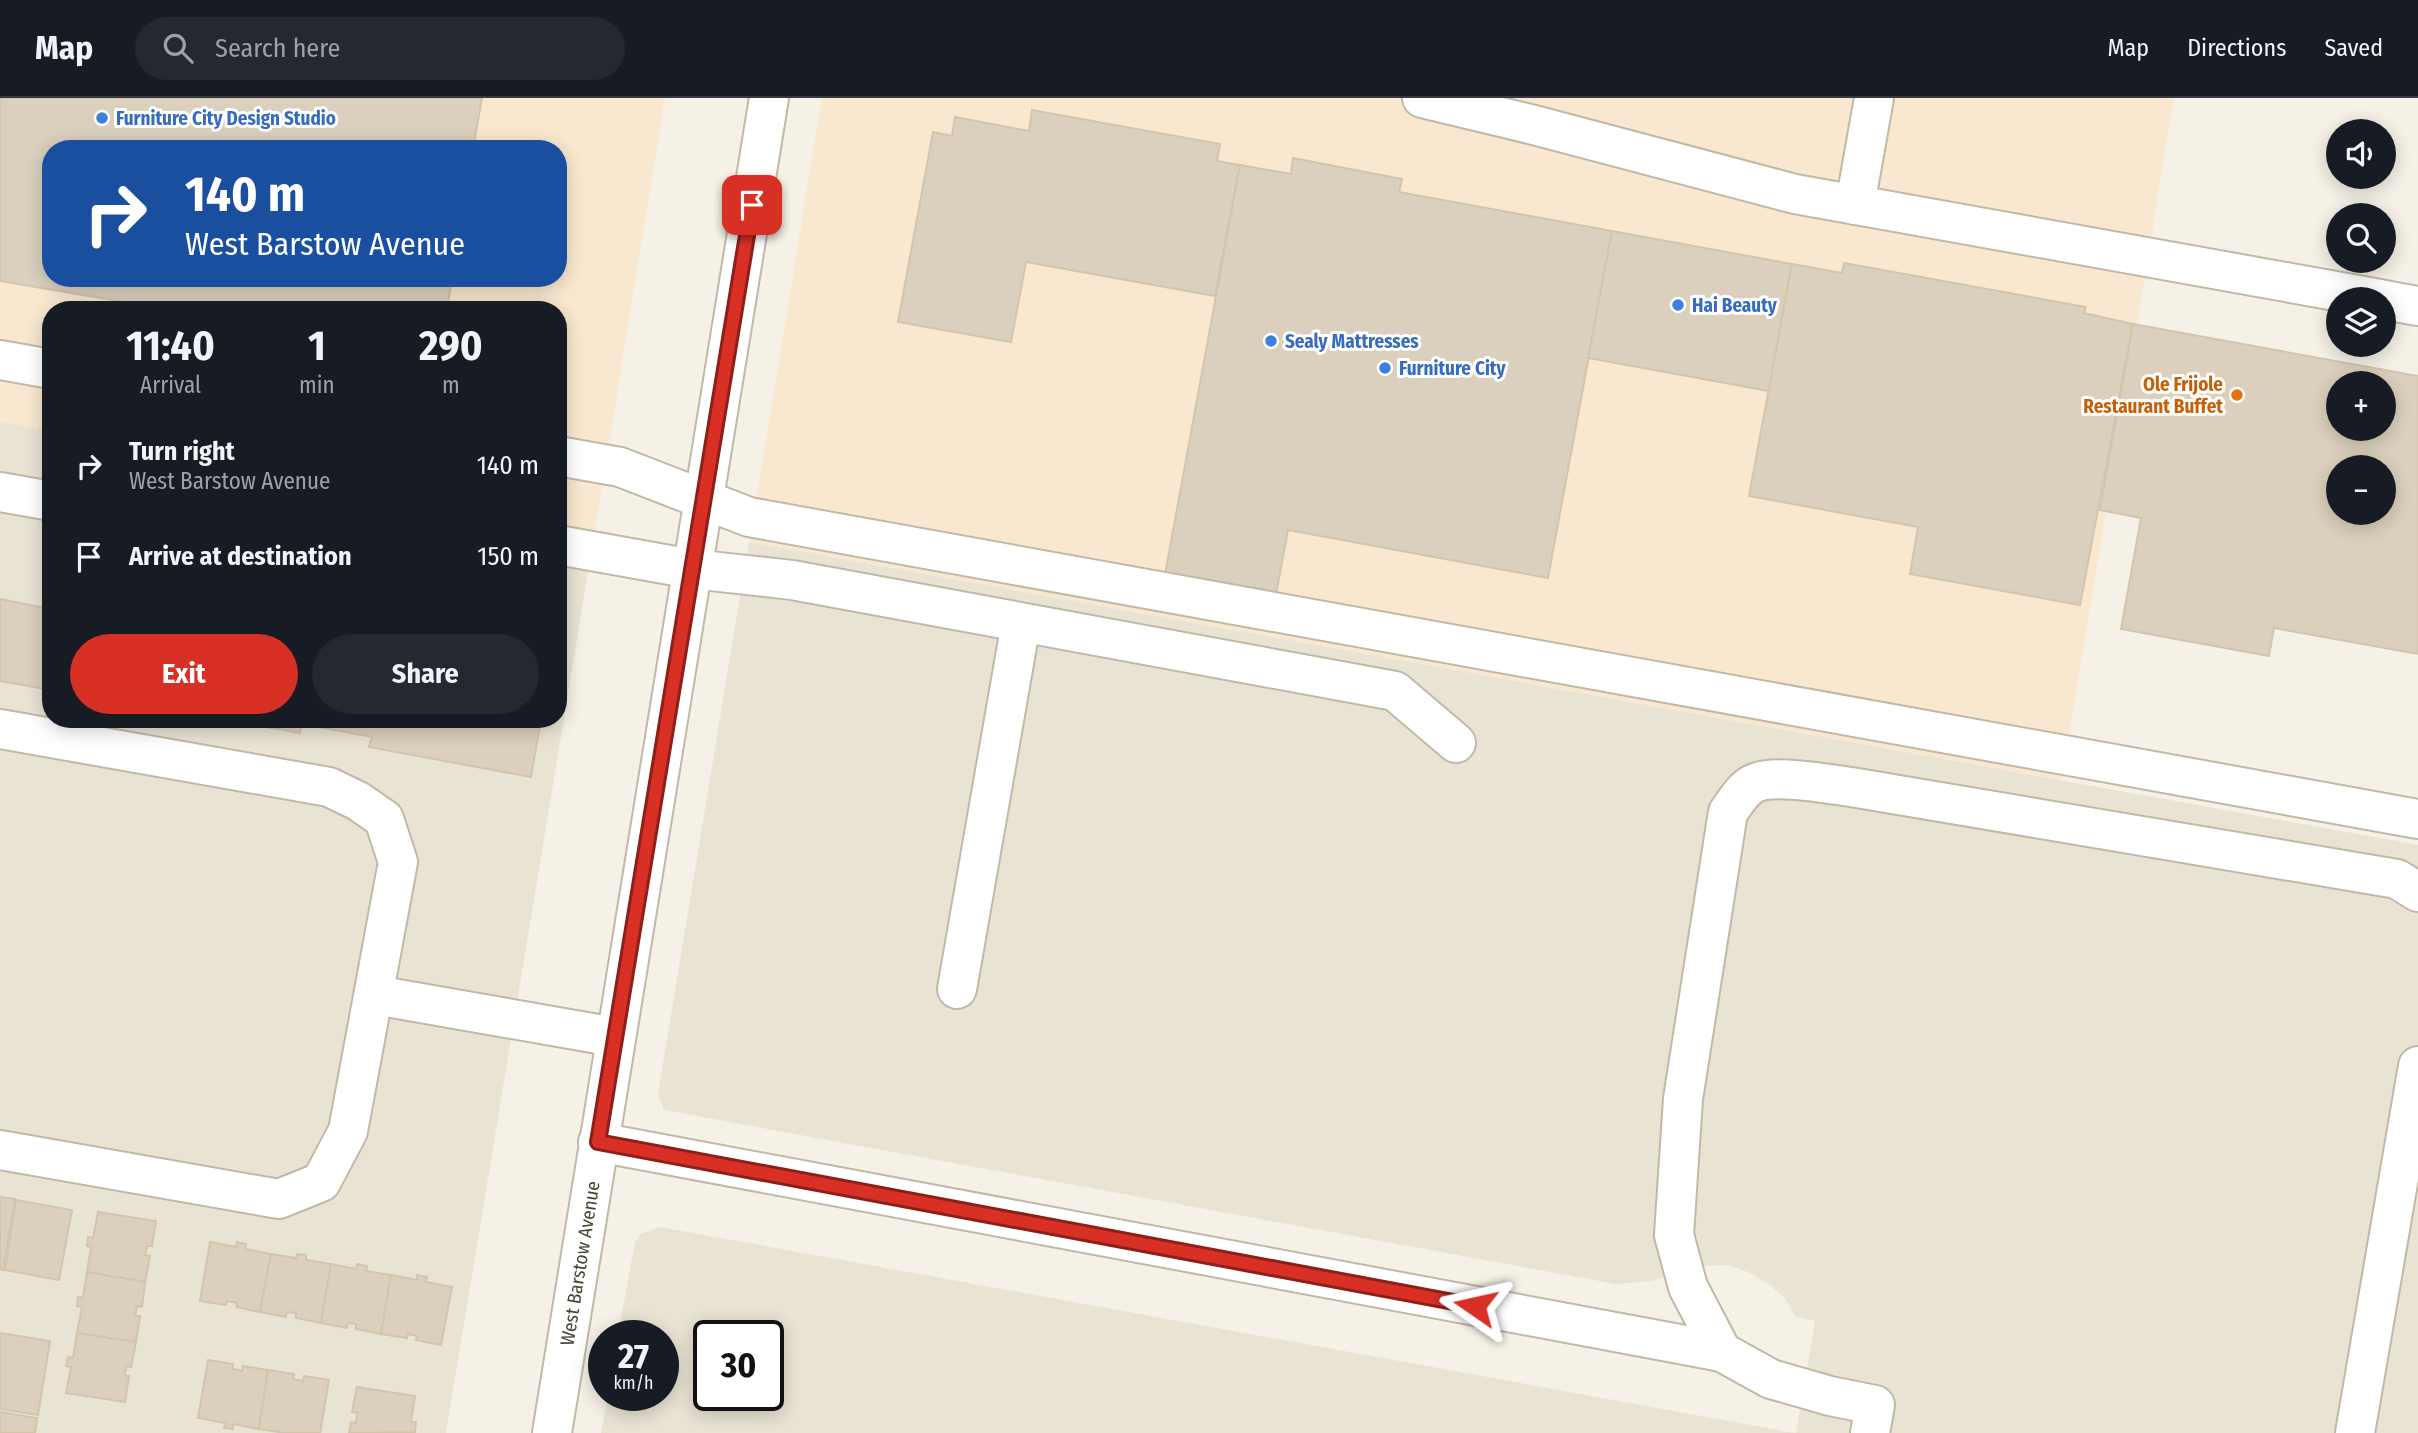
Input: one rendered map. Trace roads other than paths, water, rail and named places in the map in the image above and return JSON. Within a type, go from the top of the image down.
[{"type":"street","name":"West Barstow Avenue","points":[[552,1433],[769,98]]},
{"type":"street","points":[[1422,98],[1560,131],[1795,194],[2326,290]]},
{"type":"street","points":[[1855,205],[1874,98]]},
{"type":"street","points":[[2396,302],[2418,306]]},
{"type":"street","points":[[0,360],[42,367]]},
{"type":"street","points":[[567,458],[620,467],[749,517],[2418,819]]},
{"type":"street","points":[[0,492],[42,499]]},
{"type":"street","points":[[567,547],[692,569],[792,580],[1395,691],[1456,743]]},
{"type":"street","points":[[957,989],[1021,623]]},
{"type":"street","points":[[0,729],[329,787],[358,801],[384,819],[398,862],[348,1131],[321,1182],[279,1199],[0,1150]]},
{"type":"street","points":[[1721,1352],[1688,1287],[1674,1235],[1683,1099],[1728,812],[1742,793],[1756,782],[1783,780],[1851,787],[2397,879],[2418,892]]},
{"type":"street","points":[[375,995],[615,1037]]},
{"type":"street","points":[[2355,1433],[2418,1066]]},
{"type":"street","points":[[598,1142],[1721,1352],[1771,1379],[1830,1396],[1875,1405],[1870,1433]]},
{"type":"place","name":"Furniture City Design Studio","points":[[102,118]]},
{"type":"place","name":"Hai Beauty","points":[[1678,305]]},
{"type":"place","name":"Sealy Mattresses","points":[[1271,341]]},
{"type":"place","name":"Furniture City","points":[[1385,368]]},
{"type":"place","name":"Ole Frijole Restaurant Buffet","points":[[2237,395]]}]
